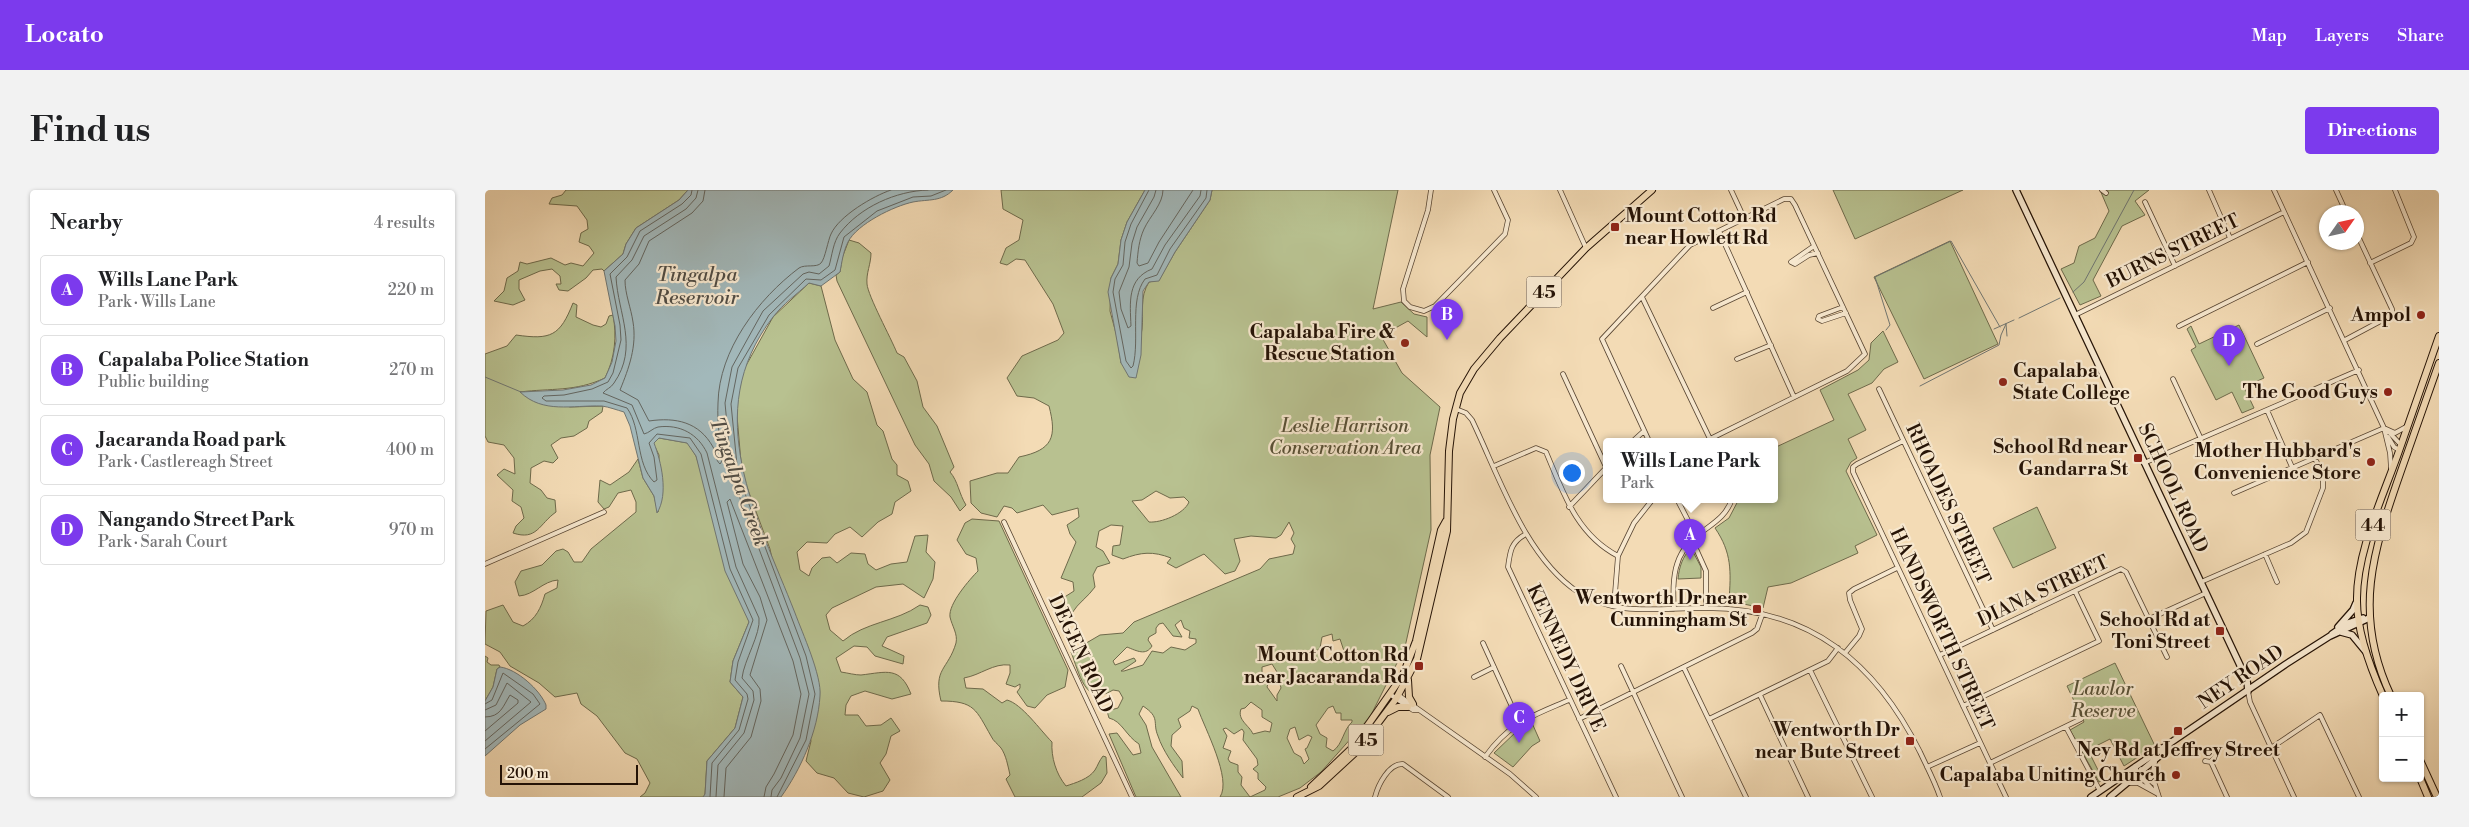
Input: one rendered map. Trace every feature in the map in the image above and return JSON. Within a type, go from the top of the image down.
[{"type":"main road","name":"45","points":[[1297,797],[1310,788],[1351,748],[1408,679],[1420,648],[1447,531],[1449,451],[1455,409],[1473,369],[1587,248],[1651,190]]},
{"type":"main road","name":"44","points":[[2381,692],[2367,654],[2359,621],[2357,601],[2361,566],[2439,336]]},
{"type":"main road","name":"44","points":[[2390,692],[2375,649],[2369,618],[2370,584],[2380,532],[2439,364]]},
{"type":"main road","points":[[2400,448],[2408,451]]},
{"type":"main road","name":"45","points":[[1310,788],[1319,786],[1347,762],[1388,712],[1413,650],[1441,530],[1446,521]]},
{"type":"main road","points":[[1388,712],[1398,707],[1410,706],[1408,679]]},
{"type":"main road","points":[[2424,769],[2437,797]]},
{"type":"main road","points":[[2422,782],[2429,797]]},
{"type":"street","points":[[1431,190],[1428,210],[1403,289],[1405,301],[1409,307],[1417,310],[1435,306],[1505,234],[1508,220],[1494,190]]},
{"type":"street","points":[[1560,190],[1587,248]]},
{"type":"street","points":[[1731,190],[1744,218]]},
{"type":"street","name":"SCHOOL ROAD","points":[[2016,190],[2247,680],[2248,691]]},
{"type":"street","points":[[2209,190],[2231,238]]},
{"type":"street","points":[[2274,190],[2385,428],[2391,463],[2390,476]]},
{"type":"street","points":[[2336,190],[2344,205]]},
{"type":"street","points":[[2371,263],[2411,243],[2414,234],[2395,190]]},
{"type":"street","points":[[1648,438],[1602,339],[1690,246],[1784,199],[1794,202],[1863,348],[1864,356],[1847,371],[1715,438]]},
{"type":"street","points":[[2145,202],[2175,266]]},
{"type":"street","name":"BURNS STREET","points":[[2075,315],[2284,212]]},
{"type":"street","points":[[1719,231],[1794,397]]},
{"type":"street","points":[[1815,246],[1791,262],[1795,264],[1809,255],[1818,253]]},
{"type":"street","points":[[2345,340],[2392,315],[2364,248]]},
{"type":"street","points":[[2179,326],[2308,262]]},
{"type":"street","points":[[1713,308],[1747,292]]},
{"type":"street","points":[[1642,297],[1710,438]]},
{"type":"street","points":[[1843,307],[1819,316],[1818,319],[1822,321],[1846,313]]},
{"type":"street","points":[[2257,344],[2329,308]]},
{"type":"street","points":[[1737,359],[1771,345]]},
{"type":"street","points":[[2144,462],[2359,370]]},
{"type":"street","points":[[1563,374],[1603,461]]},
{"type":"street","points":[[2173,378],[2201,439]]},
{"type":"street","name":"RHOADES STREET","points":[[1879,389],[1993,630]]},
{"type":"street","points":[[1455,409],[1466,413],[1472,420],[1526,534],[1544,563],[1563,580],[1579,592],[1614,606],[1641,610],[1730,609],[1762,615],[1804,628],[1845,653],[1866,671],[1892,701],[1927,767],[1940,797]]},
{"type":"street","points":[[2267,410],[2293,467]]},
{"type":"street","points":[[2234,493],[2385,428],[2395,433],[2407,426]]},
{"type":"street","points":[[2385,428],[2400,448]]},
{"type":"street","points":[[1636,438],[1645,430]]},
{"type":"street","points":[[2387,436],[2394,447],[2400,448]]},
{"type":"street","name":"HANDSWORTH STREET","points":[[1903,441],[1857,464],[1853,467],[1853,472],[2007,797]]},
{"type":"street","points":[[1494,466],[1536,448],[1546,452],[1569,507],[1586,532],[1603,549],[1617,556]]},
{"type":"street","points":[[2201,582],[2299,538],[2309,526],[2324,482],[2315,458]]},
{"type":"street","points":[[1569,507],[1603,470]]},
{"type":"street","points":[[1614,606],[1617,556],[1634,523],[1650,503]]},
{"type":"street","points":[[1679,503],[1697,536]]},
{"type":"street","points":[[1674,609],[1672,584],[1681,555],[1692,540],[1717,522],[1728,511],[1731,503]]},
{"type":"street","points":[[485,564],[604,512]]},
{"type":"street","name":"DEGEN ROAD","points":[[1004,522],[1133,797]]},
{"type":"street","name":"KENNEDY DRIVE","points":[[1526,534],[1516,539],[1512,544],[1508,567],[1616,797]]},
{"type":"street","points":[[1692,540],[1706,571],[1706,608]]},
{"type":"street","points":[[2265,554],[2277,582]]},
{"type":"street","points":[[1845,653],[1859,636],[1861,629],[1849,593],[1853,589],[1897,568]]},
{"type":"street","name":"DIANA STREET","points":[[1940,655],[2124,569],[2167,657]]},
{"type":"street","points":[[1963,706],[2099,641],[2075,591]]},
{"type":"street","points":[[2149,619],[2206,593]]},
{"type":"street","points":[[2357,601],[2339,631],[2352,635],[2367,654]]},
{"type":"street","points":[[1579,719],[1752,633],[1757,629],[1762,615]]},
{"type":"street","name":"NEY ROAD","points":[[2091,797],[2159,748],[2170,744],[2331,636],[2359,621],[2369,618]]},
{"type":"street","points":[[1483,643],[1519,722]]},
{"type":"street","points":[[1709,719],[1810,670],[1831,658],[1838,648]]},
{"type":"street","points":[[1621,666],[1682,797]]},
{"type":"street","points":[[1474,677],[1493,667]]},
{"type":"street","points":[[1684,668],[1746,797]]},
{"type":"street","points":[[1810,670],[1872,797]]},
{"type":"street","points":[[2248,691],[2250,702],[2294,797]]},
{"type":"street","points":[[1395,695],[1485,757],[1537,797]]},
{"type":"street","points":[[1760,695],[1808,797]]},
{"type":"street","points":[[1485,757],[1494,744],[1519,722],[1569,700]]},
{"type":"street","points":[[2271,748],[2320,715],[2359,797]]},
{"type":"street","points":[[1990,763],[2081,719]]},
{"type":"street","points":[[2066,727],[2100,791]]},
{"type":"street","points":[[1927,767],[1980,743]]},
{"type":"street","name":"NEY ROAD","points":[[2110,797],[2156,760],[2170,744]]},
{"type":"street","points":[[2211,762],[2216,755]]},
{"type":"street","points":[[2156,760],[2151,775],[2157,794]]},
{"type":"street","points":[[2205,761],[2211,762]]},
{"type":"street","points":[[2211,762],[2227,797]]},
{"type":"street","points":[[1375,797],[1377,788],[1392,766],[1397,763],[1403,764],[1448,797]]},
{"type":"street","points":[[2135,766],[2157,794]]},
{"type":"street","points":[[2140,772],[2154,784]]},
{"type":"street","points":[[2128,782],[2138,783],[2157,794]]},
{"type":"green space","points":[[566,190],[688,190],[679,200],[636,228],[626,244],[623,254],[604,271],[602,269],[593,270],[586,278],[568,291],[559,290],[556,284],[561,284],[560,276],[552,269],[540,271],[519,280],[519,289],[525,300],[513,305],[494,301],[504,291],[507,278],[518,271],[520,262],[527,264],[551,258],[565,265],[571,263],[583,266],[594,253],[589,246],[579,242],[581,233],[588,229],[587,220],[577,206],[549,204],[552,198],[562,195]]},
{"type":"green space","name":"Leslie Harrison Conservation Area","points":[[1001,190],[1145,190],[1127,222],[1121,240],[1118,264],[1111,278],[1110,311],[1121,363],[1137,342],[1141,333],[1143,299],[1149,282],[1159,280],[1175,252],[1210,200],[1212,190],[1398,190],[1373,309],[1401,302],[1414,314],[1427,317],[1427,337],[1408,321],[1381,336],[1402,373],[1440,407],[1430,455],[1431,530],[1405,647],[1370,717],[1321,772],[1300,788],[1278,797],[1250,797],[1220,797],[1223,789],[1223,778],[1216,754],[1198,709],[1192,706],[1190,711],[1178,719],[1181,727],[1172,735],[1171,746],[1182,761],[1183,778],[1163,747],[1156,731],[1154,717],[1143,706],[1139,714],[1146,725],[1152,747],[1181,797],[1136,797],[1109,734],[1117,733],[1133,755],[1141,753],[1139,744],[1121,725],[1109,718],[1107,711],[1118,708],[1123,698],[1119,691],[1113,690],[1103,694],[1096,694],[1090,691],[1080,678],[1071,652],[1100,635],[1123,633],[1134,622],[1260,569],[1269,559],[1293,554],[1295,546],[1291,539],[1294,533],[1289,522],[1281,535],[1276,538],[1251,536],[1234,539],[1240,561],[1235,571],[1225,574],[1204,554],[1176,568],[1167,563],[1171,558],[1158,554],[1141,554],[1123,559],[1112,555],[1113,546],[1120,545],[1123,526],[1111,525],[1099,531],[1096,547],[1103,551],[1110,563],[1097,567],[1093,575],[1095,587],[1072,613],[1066,610],[1063,598],[1074,591],[1073,582],[1061,578],[1076,542],[1070,534],[1067,525],[1079,517],[1078,508],[1052,515],[1043,505],[1017,513],[1012,508],[1004,506],[997,517],[981,513],[971,503],[970,481],[997,473],[1008,473],[1019,457],[1039,450],[1046,446],[1050,440],[1052,426],[1049,406],[1034,398],[1017,396],[1007,378],[1022,356],[1058,340],[1064,333],[1053,304],[1025,260],[1016,259],[1007,265],[1000,263],[1006,248],[1019,240],[1023,220],[1003,209]],"holes":[[[1156,491],[1170,498],[1184,497],[1189,502],[1172,517],[1149,522],[1132,501],[1142,500]],[[1181,620],[1184,628],[1190,631],[1189,638],[1196,639],[1196,643],[1185,650],[1171,647],[1163,653],[1152,651],[1143,665],[1124,671],[1121,671],[1136,661],[1134,658],[1115,665],[1113,661],[1127,647],[1141,652],[1150,649],[1152,646],[1148,640],[1149,637],[1156,633],[1156,628],[1159,624],[1163,623],[1173,636],[1182,637],[1175,625]],[[1332,634],[1333,641],[1340,639],[1346,657],[1328,660],[1319,652],[1314,653],[1320,648],[1322,637]],[[1272,664],[1277,672],[1281,688],[1277,695],[1277,701],[1262,676],[1262,667]],[[1251,702],[1262,710],[1262,717],[1272,723],[1270,732],[1265,731],[1253,734],[1242,719],[1241,709]],[[1333,706],[1336,713],[1341,713],[1341,720],[1352,720],[1339,745],[1333,751],[1326,747],[1327,738],[1320,734],[1316,725],[1328,708]],[[1295,727],[1299,740],[1308,735],[1312,737],[1305,749],[1309,759],[1304,764],[1301,757],[1294,753],[1287,738],[1290,729]],[[1226,728],[1234,734],[1242,729],[1244,732],[1243,740],[1257,759],[1258,765],[1253,769],[1258,773],[1258,779],[1266,787],[1265,790],[1250,797],[1241,785],[1242,777],[1238,772],[1238,765],[1230,762],[1228,759],[1231,751],[1223,748],[1227,736],[1223,729]]]},
{"type":"green space","points":[[1833,190],[1963,190],[1855,239]]},
{"type":"green space","points":[[2100,190],[2149,190],[2135,201],[2145,215],[2122,226],[2093,280],[2101,296],[2080,305],[2061,269],[2074,263],[2079,246],[2095,238],[2109,211]]},
{"type":"green space","points":[[849,240],[859,243],[871,253],[867,280],[868,290],[897,353],[904,357],[917,381],[923,407],[937,426],[954,467],[950,472],[966,505],[960,511],[951,497],[934,481],[929,464],[915,445],[837,281],[836,275],[840,272],[842,258]]},
{"type":"green space","points":[[1950,241],[1998,344],[1924,379],[1874,277]]},
{"type":"green space","points":[[809,283],[821,286],[835,340],[853,379],[867,392],[877,425],[883,431],[892,459],[897,465],[897,475],[908,481],[911,491],[895,502],[892,514],[878,522],[862,537],[850,527],[835,534],[827,543],[807,542],[797,552],[800,570],[809,576],[812,568],[822,558],[830,557],[837,563],[851,553],[865,554],[868,564],[876,570],[891,564],[907,562],[915,536],[928,535],[926,552],[935,562],[933,579],[924,598],[903,584],[876,587],[832,608],[826,615],[830,630],[843,641],[861,630],[911,611],[920,605],[928,607],[931,615],[927,623],[887,637],[882,646],[904,656],[903,664],[875,656],[867,647],[854,646],[836,658],[841,672],[859,675],[885,672],[897,675],[907,685],[911,694],[892,699],[865,691],[851,696],[846,705],[845,715],[858,715],[866,726],[881,725],[891,718],[900,731],[891,736],[886,754],[880,763],[890,780],[883,791],[864,797],[848,793],[834,778],[817,773],[806,761],[811,741],[770,549],[742,474],[736,404],[743,371],[773,317]]},
{"type":"green space","points":[[573,303],[577,305],[576,317],[593,325],[601,327],[606,324],[609,316],[613,315],[614,347],[611,363],[605,378],[573,388],[520,392],[570,407],[603,406],[602,412],[589,421],[587,428],[574,436],[561,438],[551,445],[558,458],[553,463],[544,461],[531,468],[530,483],[541,490],[547,498],[555,500],[556,512],[533,533],[521,535],[513,533],[516,526],[524,518],[521,507],[512,501],[513,490],[497,475],[504,469],[515,474],[514,458],[504,445],[488,442],[485,436],[485,354],[507,346],[516,335],[538,337],[553,333],[564,323]]},
{"type":"green space","points":[[2239,325],[2264,378],[2244,387],[2254,408],[2242,413],[2232,392],[2216,400],[2191,350],[2196,347],[2187,329],[2191,326],[2199,344]]},
{"type":"green space","points":[[1883,331],[1898,362],[1884,369],[1872,383],[1848,394],[1866,430],[1848,439],[1857,458],[1851,462],[1846,471],[1877,535],[1855,546],[1858,553],[1791,583],[1768,587],[1763,608],[1729,601],[1729,563],[1725,546],[1715,528],[1729,518],[1737,503],[1778,503],[1778,446],[1834,420],[1820,390],[1858,370],[1869,360],[1871,343]]},
{"type":"green space","points":[[659,438],[688,443],[696,456],[749,622],[733,661],[730,682],[743,697],[735,728],[707,761],[705,795],[703,797],[640,797],[645,793],[650,783],[637,759],[625,753],[597,716],[581,704],[577,693],[555,697],[539,683],[510,666],[500,652],[485,644],[486,611],[503,605],[513,622],[523,626],[537,613],[545,594],[557,588],[558,580],[519,596],[515,582],[521,571],[542,565],[556,551],[563,549],[568,552],[574,562],[582,562],[591,549],[636,512],[636,502],[631,490],[618,493],[609,507],[604,509],[598,502],[600,480],[610,485],[629,472],[638,459],[643,478],[654,496],[658,512],[659,455],[653,443]]},
{"type":"green space","points":[[2037,507],[2056,548],[2013,568],[1993,528]]},
{"type":"green space","points":[[972,519],[999,521],[1068,670],[1065,687],[1047,695],[1035,708],[1027,706],[1017,692],[1020,684],[1015,687],[1006,684],[1010,673],[1010,665],[992,667],[964,678],[966,688],[983,689],[1002,703],[1007,700],[1013,702],[1025,712],[1052,742],[1052,754],[1055,765],[1059,776],[1066,786],[1089,776],[1103,756],[1106,757],[1107,773],[1101,783],[1082,797],[1015,797],[1006,779],[1010,775],[1004,754],[978,714],[968,705],[952,701],[941,701],[939,690],[940,675],[956,643],[956,633],[950,612],[960,592],[978,571],[976,558],[966,554],[957,540],[965,523]]},
{"type":"green space","points":[[1691,548],[1701,567],[1701,578],[1678,579],[1682,562]]},
{"type":"green space","points":[[485,656],[488,658],[487,662],[491,665],[499,665],[500,667],[497,669],[493,687],[485,701]]},
{"type":"green space","name":"Lawlor Reserve","points":[[2115,663],[2155,746],[2124,766],[2110,739],[2088,750],[2103,780],[2099,782],[2070,730],[2084,722],[2067,686]]},
{"type":"green space","points":[[1532,723],[1540,741],[1532,746],[1513,767],[1494,753],[1518,730]]},
{"type":"water","name":"Tingalpa Reservoir","points":[[688,190],[953,190],[944,197],[896,207],[859,229],[846,246],[840,272],[821,286],[809,283],[773,317],[751,353],[740,390],[737,427],[742,465],[765,539],[811,654],[820,687],[819,709],[812,736],[802,762],[781,797],[703,797],[705,794],[707,761],[735,728],[743,697],[730,682],[733,661],[749,622],[725,571],[696,456],[687,443],[659,438],[654,443],[663,478],[663,497],[657,513],[654,496],[643,478],[630,426],[624,412],[602,406],[548,406],[529,399],[520,392],[563,390],[591,385],[605,378],[612,362],[616,341],[615,326],[604,271],[623,254],[626,244],[636,228],[679,200]]},
{"type":"water","points":[[1145,190],[1212,190],[1210,200],[1175,252],[1159,281],[1149,282],[1143,291],[1141,355],[1136,378],[1129,377],[1121,363],[1108,292],[1111,278],[1118,264],[1121,240],[1127,222]]},
{"type":"water","points":[[500,667],[514,672],[527,681],[539,693],[546,705],[546,709],[520,725],[485,756],[485,701],[493,687],[497,669]]},
{"type":"waterway","points":[[2073,292],[2084,282],[2134,190]]},
{"type":"waterway","points":[[1886,330],[1890,325],[1875,277],[1951,241],[2000,327]]},
{"type":"waterway","points":[[2019,318],[2060,298]]},
{"type":"waterway","points":[[1994,329],[2014,320]]},
{"type":"waterway","points":[[2006,324],[2007,336]]},
{"type":"waterway","points":[[1920,386],[1999,345],[2006,324]]},
{"type":"waterway","points":[[485,377],[521,392]]},
{"type":"place","name":"Mount Cotton Rd near Howlett Rd","points":[[1615,227]]},
{"type":"place","name":"Ampol","points":[[2421,315]]},
{"type":"place","name":"Capalaba Police Station","points":[[1447,340]]},
{"type":"place","name":"Capalaba Fire & Rescue Station","points":[[1405,343]]},
{"type":"place","name":"Nangando Street Park","points":[[2229,366]]},
{"type":"place","name":"Capalaba State College","points":[[2003,382]]},
{"type":"place","name":"The Good Guys","points":[[2388,392]]},
{"type":"place","name":"School Rd near Gandarra St","points":[[2138,458]]},
{"type":"place","name":"Mother Hubbard's Convenience Store","points":[[2371,462]]},
{"type":"place","name":"Wills Lane Park","points":[[1690,560]]},
{"type":"place","name":"Wentworth Dr near Cunningham St","points":[[1757,609]]},
{"type":"place","name":"School Rd at Toni Street","points":[[2220,631]]},
{"type":"place","name":"Mount Cotton Rd near Jacaranda Rd","points":[[1419,666]]},
{"type":"place","name":"Ney Rd at Jeffrey Street","points":[[2178,731]]},
{"type":"place","name":"Wentworth Dr near Bute Street","points":[[1910,741]]},
{"type":"place","name":"Jacaranda Road park","points":[[1519,743]]},
{"type":"place","name":"Capalaba Uniting Church","points":[[2176,775]]},
{"type":"water label","name":"Tingalpa Creek","points":[[738,482]]}]
